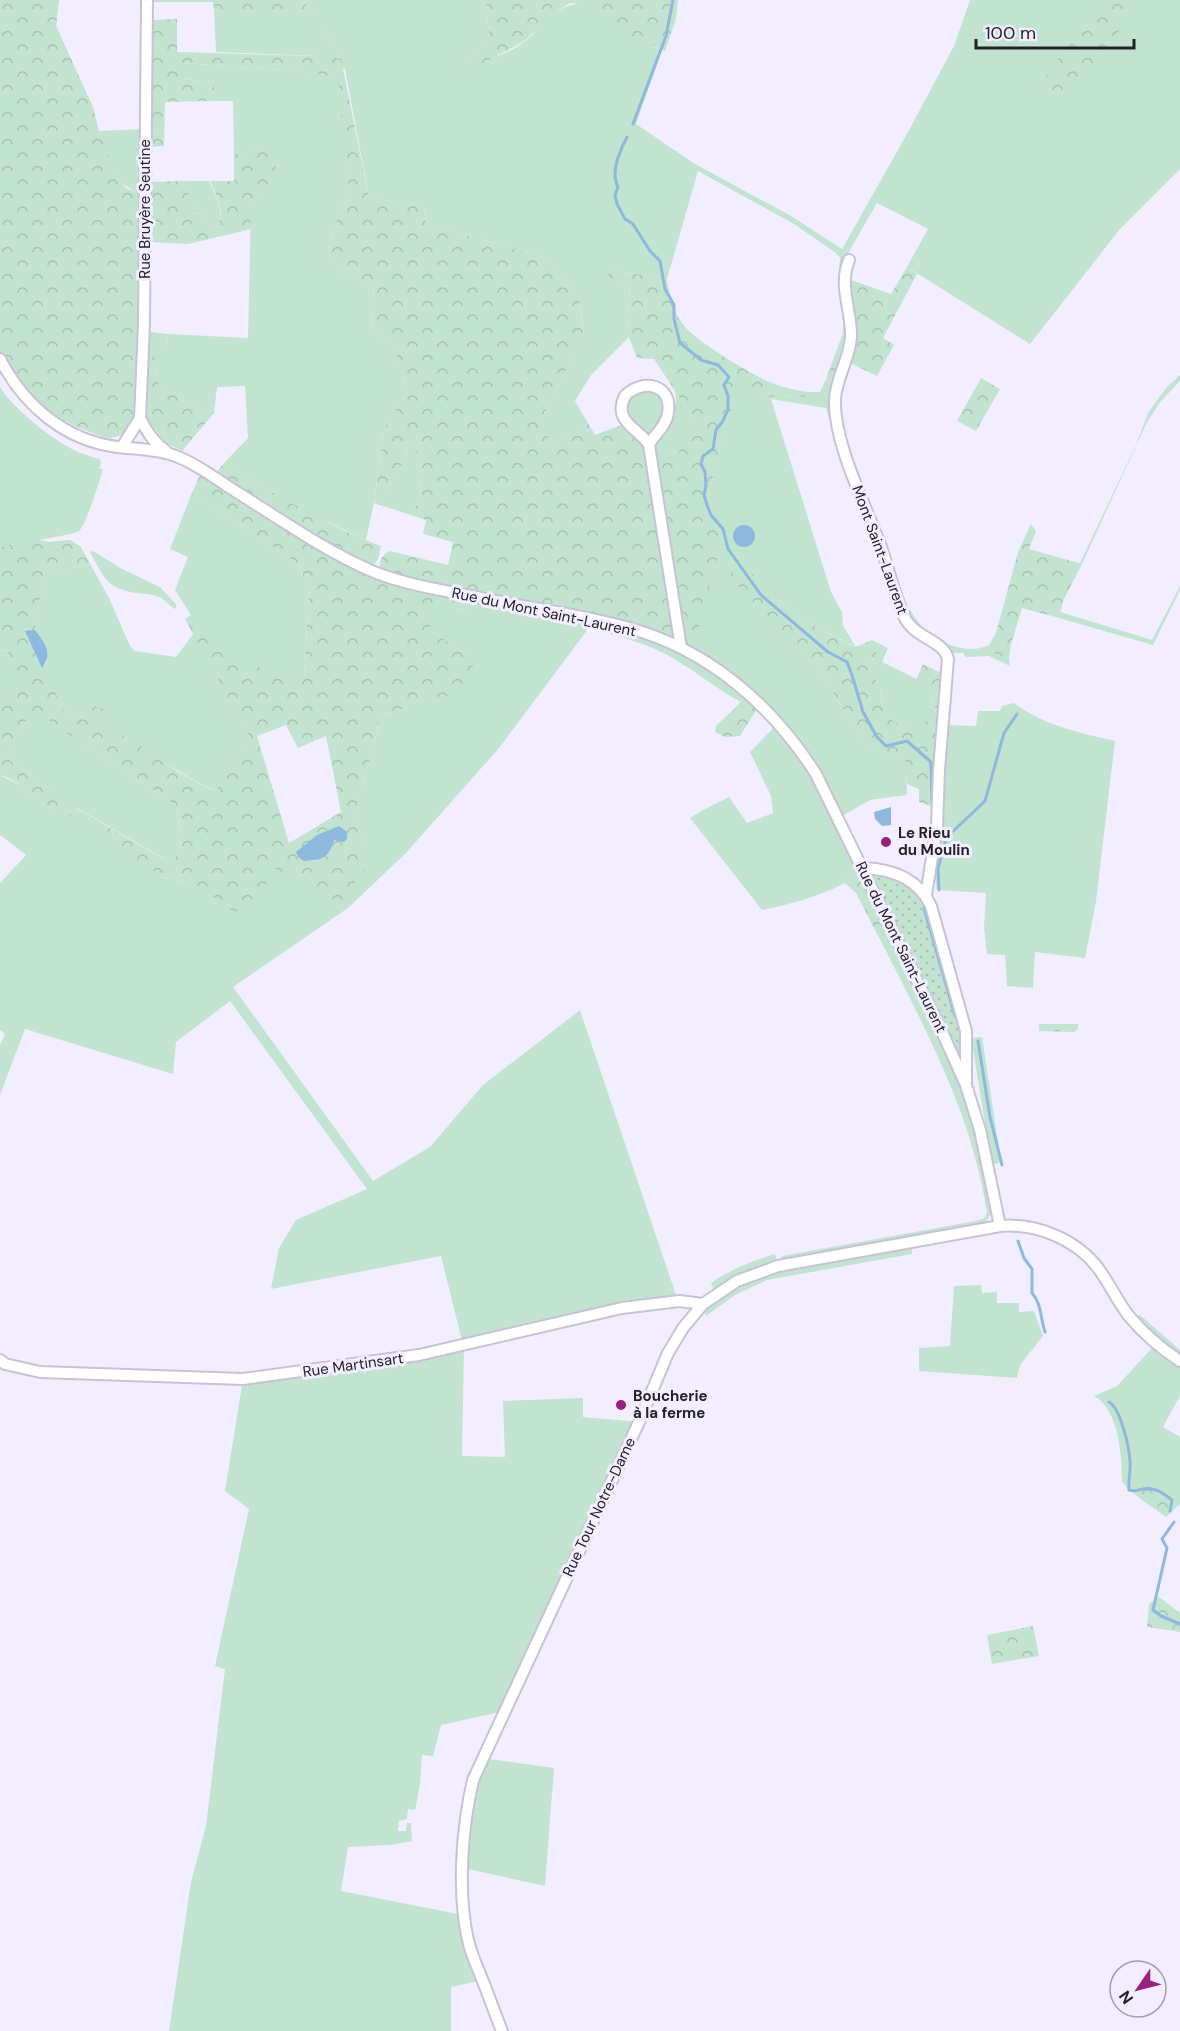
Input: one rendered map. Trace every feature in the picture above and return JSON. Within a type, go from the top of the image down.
[{"type":"street","name":"Rue Bruyère Seutine","points":[[122,447],[140,418],[144,323],[147,0]]},
{"type":"street","name":"Mont Saint-Laurent","points":[[849,261],[845,273],[844,291],[851,338],[836,391],[835,409],[838,426],[903,615],[917,633],[945,651],[948,659],[940,752],[937,826],[926,895],[966,1031],[966,1085]]},
{"type":"street","name":"Rue du Mont Saint-Laurent","points":[[0,359],[9,377],[27,399],[67,430],[90,441],[172,455],[202,470],[325,547],[384,576],[642,632],[681,648],[741,687],[782,727],[816,774],[943,1034],[966,1085],[980,1130],[1000,1226]]},
{"type":"street","points":[[649,445],[667,420],[669,404],[668,398],[660,389],[644,385],[633,388],[622,399],[622,411],[632,429],[649,445],[681,648]]},
{"type":"street","points":[[140,418],[157,445],[172,455]]},
{"type":"street","points":[[863,868],[883,870],[903,876],[926,895]]},
{"type":"street","name":"Rue Tour Notre-Dame","points":[[502,2031],[474,1959],[468,1940],[465,1916],[464,1836],[466,1809],[473,1780],[639,1422],[668,1353],[683,1328],[703,1304],[736,1281],[771,1268],[1000,1226],[1021,1225],[1055,1236],[1080,1250],[1100,1270],[1118,1301],[1137,1325],[1180,1361]]},
{"type":"street","name":"Rue Martinsart","points":[[0,1360],[5,1364],[40,1372],[243,1379],[419,1355],[622,1308],[679,1301],[703,1304]]},
{"type":"green space","points":[[0,0],[59,0],[56,26],[93,107],[115,174],[127,189],[141,193],[138,409],[127,430],[113,438],[106,438],[75,426],[48,410],[25,390],[0,351]]},
{"type":"green space","points":[[150,0],[303,0],[340,53],[369,198],[424,206],[426,224],[549,258],[571,285],[580,303],[584,339],[573,356],[540,423],[553,445],[588,423],[595,435],[624,424],[640,442],[678,454],[693,418],[654,359],[637,358],[627,332],[630,285],[608,277],[609,270],[667,279],[676,313],[682,323],[697,338],[767,381],[808,392],[808,397],[766,398],[738,389],[726,425],[707,501],[723,538],[695,639],[694,651],[680,642],[380,569],[382,558],[390,551],[448,565],[453,542],[423,534],[426,520],[414,516],[421,468],[419,459],[409,443],[406,458],[380,505],[374,503],[384,429],[407,392],[394,345],[372,330],[374,284],[341,275],[328,249],[348,183],[338,77],[294,71],[185,63],[183,79],[214,82],[214,101],[165,102],[164,146],[148,147],[150,20],[177,19],[177,52],[319,56],[341,59],[299,9],[214,9],[213,2],[150,2]]},
{"type":"green space","points":[[303,0],[486,0],[489,38],[463,67],[510,51],[524,42],[557,12],[572,5],[581,4],[662,50],[636,124],[695,164],[791,216],[842,249],[954,46],[970,0],[1180,0],[1180,169],[1120,229],[1030,344],[907,267],[928,229],[877,203],[847,255],[844,268],[848,334],[843,333],[838,283],[840,258],[836,253],[794,224],[698,171],[667,279],[609,270],[609,277],[630,285],[627,332],[629,337],[591,375],[575,401],[588,423],[553,445],[540,423],[584,338],[580,303],[571,285],[549,258],[426,224],[424,206],[369,198],[345,69],[319,56],[216,52],[214,9],[299,9],[340,53]]},
{"type":"green space","points":[[486,0],[678,0],[676,19],[665,51],[612,31],[581,4],[570,3],[523,42],[486,62],[462,68],[489,38]]},
{"type":"green space","points":[[1103,0],[1143,0],[1137,3],[1080,91],[1034,91]]},
{"type":"green space","points":[[184,63],[294,71],[339,77],[348,183],[328,249],[341,275],[374,284],[372,330],[394,345],[407,392],[384,429],[374,503],[366,540],[301,510],[224,463],[248,438],[245,386],[217,387],[214,413],[187,403],[160,387],[154,365],[154,353],[167,354],[168,334],[248,338],[251,205],[270,185],[260,150],[234,154],[233,101],[214,101],[214,82],[183,79]]},
{"type":"green space","points":[[142,129],[141,193],[123,184],[117,177],[99,131]]},
{"type":"green space","points":[[260,150],[278,160],[270,185],[251,205],[251,229],[188,244],[149,242],[148,182],[184,181],[192,202],[211,228],[217,227],[221,209],[210,181],[234,181],[234,154]]},
{"type":"green space","points":[[184,181],[209,181],[220,209],[217,227],[211,228],[192,202]]},
{"type":"green space","points":[[907,267],[917,274],[883,338],[894,345],[877,376],[848,362],[848,279],[891,294]]},
{"type":"green space","points":[[149,332],[168,334],[167,354],[154,354],[154,365],[160,387],[187,403],[214,413],[182,451],[164,442],[147,418]]},
{"type":"green space","points":[[843,333],[848,334],[835,382],[826,379]]},
{"type":"green space","points":[[1180,375],[1180,381],[1160,402],[1146,424],[1082,564],[1080,563],[1136,445],[1148,413],[1166,388]]},
{"type":"green space","points":[[981,378],[1000,389],[976,431],[957,421]]},
{"type":"green space","points":[[826,379],[835,382],[833,402],[888,580],[839,452],[826,408],[771,399],[831,592],[842,612],[843,626],[856,647],[799,618],[732,554],[730,577],[822,674],[867,748],[906,758],[907,795],[870,800],[842,816],[806,751],[783,720],[742,682],[694,651],[694,639],[723,538],[707,501],[738,388],[766,398],[808,397],[808,392],[820,392]]},
{"type":"green space","points":[[0,387],[24,415],[47,433],[78,452],[100,459],[99,469],[103,469],[89,511],[79,531],[0,547]]},
{"type":"green space","points":[[674,389],[693,418],[679,454],[654,450],[654,441],[672,418],[676,403]]},
{"type":"green space","points":[[639,390],[656,391],[664,399],[665,416],[651,435],[637,428],[626,411],[630,398]]},
{"type":"green space","points":[[409,443],[419,459],[421,468],[414,516],[380,505],[406,458]]},
{"type":"green space","points":[[224,463],[320,519],[381,546],[378,559],[373,566],[293,523],[216,473]]},
{"type":"green space","points":[[200,475],[337,559],[481,603],[481,613],[448,607],[425,607],[432,632],[467,654],[473,667],[468,679],[452,694],[428,703],[380,715],[356,809],[362,847],[373,858],[340,903],[273,867],[265,889],[235,913],[193,883],[164,878],[69,815],[74,807],[162,858],[170,860],[178,855],[181,845],[177,806],[35,710],[21,727],[6,758],[52,791],[61,801],[59,812],[15,782],[0,775],[0,694],[6,700],[16,700],[18,687],[0,667],[9,651],[0,650],[0,547],[35,539],[49,542],[70,540],[80,546],[91,565],[44,572],[35,630],[26,632],[64,711],[84,717],[91,705],[105,710],[102,721],[178,772],[215,792],[250,738],[185,619],[191,615],[215,639],[257,666],[304,681],[309,590],[299,565],[235,521],[191,495]],"holes":[[[286,725],[298,748],[326,736],[341,812],[289,843],[257,736]]]},
{"type":"green space","points":[[191,495],[235,521],[299,565],[309,590],[304,682],[255,666],[221,647],[201,628],[175,590],[188,557],[170,549]]},
{"type":"green space","points":[[1031,524],[1036,531],[1029,549],[1082,564],[1063,601],[1059,618],[1022,608],[1009,659],[993,653],[989,645],[996,633],[1018,552]]},
{"type":"green space","points":[[93,551],[122,569],[160,587],[176,604],[176,609],[159,597],[127,591],[112,585],[90,552]]},
{"type":"green space","points":[[732,553],[799,618],[855,647],[872,640],[880,644],[869,667],[880,687],[882,706],[890,719],[909,729],[937,716],[929,685],[916,680],[923,664],[943,674],[948,725],[947,744],[938,741],[934,807],[919,802],[919,789],[907,784],[905,758],[867,748],[822,674],[730,578]]},
{"type":"green space","points":[[886,554],[911,611],[929,633],[961,648],[978,649],[989,645],[993,653],[1009,659],[1010,666],[989,656],[966,657],[963,653],[951,653],[910,621]]},
{"type":"green space","points":[[91,565],[109,598],[130,646],[135,651],[176,657],[194,633],[250,738],[216,792],[129,741],[102,721],[104,710],[84,717],[64,711],[42,668],[47,662],[43,640],[35,630],[44,572]]},
{"type":"green space","points":[[1180,586],[1153,645],[1059,618],[1060,612],[1152,640]]},
{"type":"green space","points":[[481,603],[619,630],[662,644],[716,675],[745,698],[741,702],[680,662],[652,648],[588,629],[499,748],[406,853],[348,908],[233,987],[373,1181],[430,1147],[483,1085],[580,1010],[677,1298],[464,1346],[462,1456],[505,1457],[503,1401],[583,1398],[583,1417],[639,1422],[504,1711],[441,1725],[433,1756],[422,1755],[415,1810],[408,1809],[407,1819],[399,1821],[398,1831],[406,1831],[407,1823],[411,1823],[412,1841],[390,1845],[348,1847],[341,1891],[458,1914],[457,1870],[459,1870],[461,1915],[483,1980],[451,1987],[451,2031],[169,2031],[191,1882],[206,1826],[225,1669],[215,1666],[249,1509],[225,1491],[243,1379],[463,1345],[441,1256],[271,1289],[279,1248],[296,1220],[367,1189],[230,1001],[176,1042],[173,1074],[25,1029],[0,1095],[0,1045],[5,1034],[0,1030],[0,883],[26,855],[0,835],[0,775],[20,785],[52,809],[52,791],[6,758],[21,727],[35,709],[84,745],[177,806],[181,845],[178,855],[170,860],[75,807],[164,878],[193,883],[273,867],[372,859],[362,847],[356,809],[380,715],[442,698],[467,654],[432,632],[424,606],[448,607],[481,613]]},
{"type":"green space","points":[[880,644],[888,648],[882,662],[929,685],[937,717],[909,729],[890,719],[882,706],[880,687],[869,667]]},
{"type":"green space","points":[[0,650],[9,651],[18,687],[16,700],[6,701],[0,694]]},
{"type":"green space","points":[[745,698],[757,709],[740,736],[725,737],[715,732],[716,726]]},
{"type":"green space","points":[[1014,703],[1049,723],[1115,741],[1096,901],[1085,958],[1035,952],[1033,988],[1007,986],[1005,955],[987,954],[984,928],[986,893],[937,890],[934,873],[940,838],[944,743],[947,743],[948,725],[976,726],[978,711],[1000,711],[1002,706]]},
{"type":"green space","points":[[775,726],[804,764],[863,882],[844,874],[845,883],[835,888],[804,900],[762,910],[690,818],[729,797],[747,823],[773,813],[771,796],[750,752]]},
{"type":"green space","points":[[863,868],[889,871],[926,895],[966,1031],[966,1085]]},
{"type":"green space","points":[[844,874],[863,882],[896,950],[885,949],[856,893],[845,883]]},
{"type":"green space","points":[[885,949],[896,950],[957,1077],[977,1134],[992,1212],[985,1224],[783,1261],[782,1256],[976,1221],[984,1218],[987,1213],[980,1178],[960,1110],[947,1077]]},
{"type":"green space","points":[[1039,1024],[1078,1024],[1078,1029],[1074,1032],[1039,1031]]},
{"type":"green space","points":[[982,1037],[1001,1162],[992,1165],[971,1038]]},
{"type":"green space","points":[[912,1247],[912,1254],[767,1280],[735,1295],[706,1316],[704,1310],[733,1289],[771,1273]]},
{"type":"green space","points":[[775,1254],[777,1261],[741,1274],[714,1290],[711,1283],[719,1278],[742,1266]]},
{"type":"green space","points":[[981,1285],[982,1293],[997,1292],[997,1303],[1019,1303],[1019,1312],[1034,1311],[1043,1336],[1020,1365],[1017,1378],[919,1371],[919,1348],[950,1346],[954,1286]]},
{"type":"green space","points":[[1140,1315],[1180,1350],[1180,1356],[1162,1343],[1136,1317]]},
{"type":"green space","points":[[1153,1347],[1180,1367],[1180,1396],[1163,1427],[1180,1437],[1180,1504],[1177,1507],[1151,1491],[1122,1482],[1120,1447],[1114,1422],[1109,1411],[1094,1396],[1117,1386]]},
{"type":"green space","points":[[1122,1482],[1138,1485],[1177,1507],[1166,1517]]},
{"type":"green space","points":[[1159,1597],[1180,1613],[1180,1632],[1147,1627],[1149,1604]]},
{"type":"green space","points":[[1033,1626],[1039,1656],[992,1664],[987,1635]]},
{"type":"green space","points":[[482,1758],[554,1768],[545,1886],[463,1868],[464,1836]]},
{"type":"water","points":[[744,525],[752,528],[755,536],[752,544],[744,547],[736,544],[733,536],[736,528]]},
{"type":"water","points":[[35,630],[45,644],[47,653],[42,668],[25,631]]},
{"type":"water","points":[[891,807],[891,825],[882,826],[875,819],[874,812]]},
{"type":"water","points":[[339,826],[347,832],[347,839],[344,842],[334,840],[327,855],[320,859],[304,861],[298,857],[296,852],[317,835]]},
{"type":"waterway","points":[[633,124],[666,36],[673,0]]},
{"type":"waterway","points":[[627,137],[615,168],[618,187],[615,195],[617,204],[625,219],[633,224],[650,251],[660,261],[665,289],[674,305],[674,319],[680,343],[701,360],[718,365],[729,377],[724,385],[728,396],[728,409],[716,430],[713,449],[703,456],[701,464],[705,472],[704,495],[711,515],[723,529],[728,549],[761,595],[828,652],[847,662],[863,712],[877,737],[886,746],[907,741],[931,762],[932,801]]},
{"type":"waterway","points":[[939,890],[938,869],[946,838],[985,801],[1004,733],[1017,714]]},
{"type":"waterway","points":[[924,908],[955,1016]]},
{"type":"waterway","points":[[978,1041],[990,1117],[1002,1165]]},
{"type":"waterway","points":[[1018,1241],[1024,1258],[1032,1269],[1032,1293],[1039,1306],[1045,1332]]},
{"type":"waterway","points":[[1109,1402],[1121,1420],[1126,1438],[1130,1464],[1129,1490],[1159,1491],[1172,1500],[1170,1511]]},
{"type":"waterway","points":[[1174,1522],[1162,1539],[1167,1548],[1153,1610],[1180,1624]]},
{"type":"place","name":"Le Rieu du Moulin","points":[[886,842]]},
{"type":"place","name":"Boucherie à la ferme","points":[[621,1405]]}]
